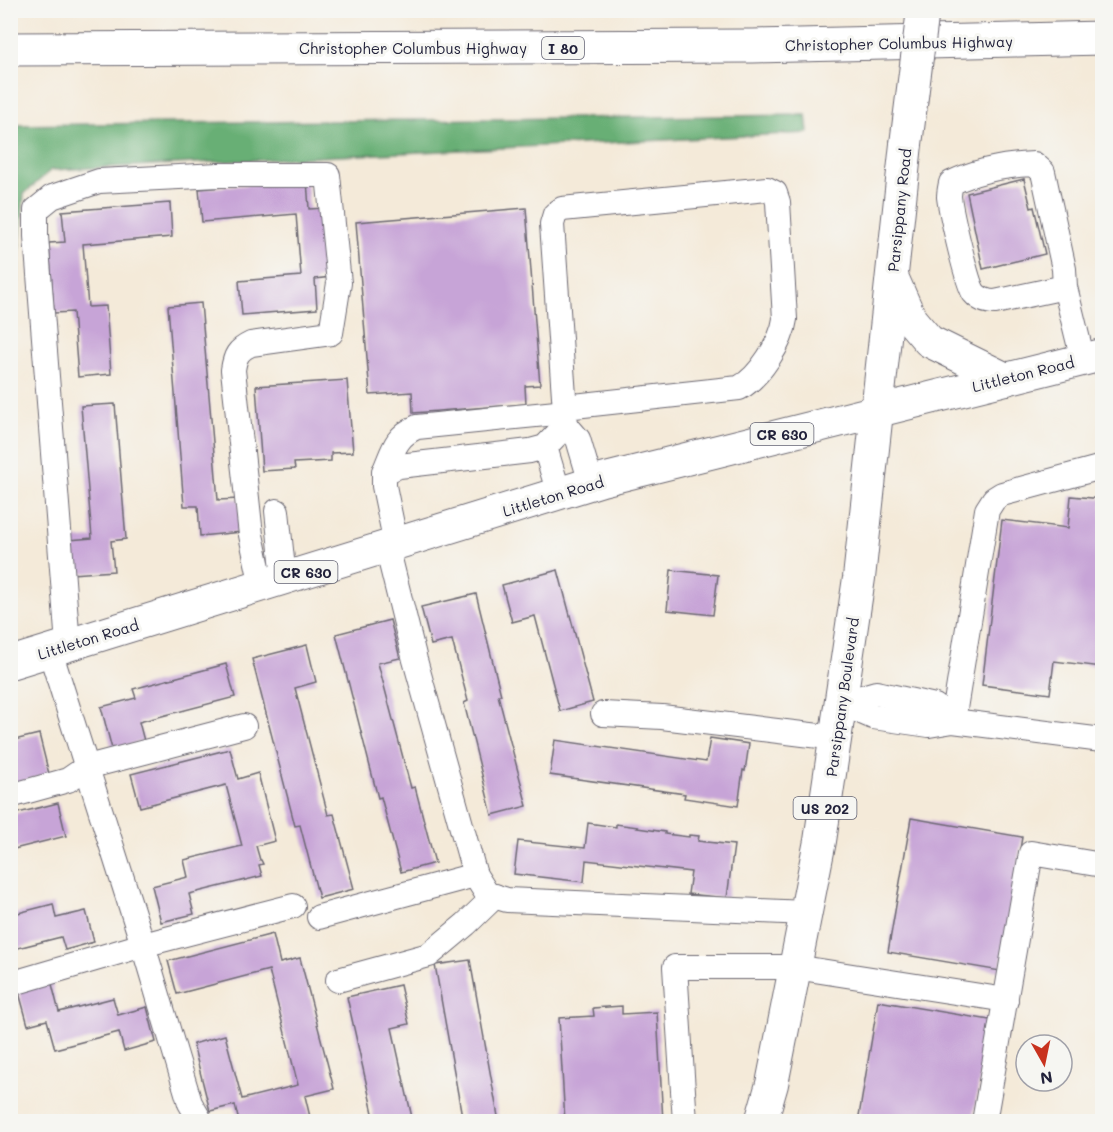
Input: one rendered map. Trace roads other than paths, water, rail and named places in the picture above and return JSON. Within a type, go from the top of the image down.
[{"type":"highway","name":"Christopher Columbus Highway","points":[[10,49],[741,46],[1102,38]]},
{"type":"main road","name":"Parsippany Road","points":[[878,410],[906,144],[923,10]]},
{"type":"main road","points":[[893,278],[910,320],[928,341],[1006,379]]},
{"type":"main road","name":"Littleton Road","points":[[10,663],[591,483],[1093,357]]},
{"type":"main road","name":"Parsippany Boulevard","points":[[761,1122],[772,1084],[820,841],[859,578],[878,410]]},
{"type":"lane","points":[[1065,287],[1002,301],[988,302],[977,296],[973,291],[963,255],[949,194],[951,183],[962,178],[1018,164],[1034,164],[1043,172],[1064,269],[1065,287],[1093,357]]},
{"type":"lane","points":[[201,1122],[190,1103],[87,767],[59,648],[36,236],[36,210],[52,197],[99,181],[219,175],[328,175],[339,283],[332,333],[251,344],[242,348],[235,356],[233,370],[251,535],[273,583]]},
{"type":"lane","points":[[591,483],[578,439],[566,415],[552,221],[555,214],[562,209],[767,189],[775,193],[778,202],[784,329],[768,357],[747,384],[739,388],[566,415],[417,427],[405,432],[398,440],[384,472],[384,486],[392,545],[415,660],[475,875],[487,894],[507,900],[806,913]]},
{"type":"lane","points":[[384,472],[399,466],[530,451],[545,447],[566,415]]},
{"type":"lane","points":[[545,447],[558,494]]},
{"type":"lane","points":[[953,721],[987,510],[990,504],[1002,494],[1102,467]]},
{"type":"lane","points":[[273,583],[277,511]]},
{"type":"lane","points":[[841,703],[873,717],[929,725],[953,721],[1102,740]]},
{"type":"lane","points":[[603,714],[662,717],[836,738]]},
{"type":"lane","points":[[10,796],[68,780],[87,767],[244,726]]},
{"type":"lane","points":[[984,1122],[1031,853],[1102,865]]},
{"type":"lane","points":[[319,917],[475,875]]},
{"type":"lane","points":[[338,980],[429,955],[495,896]]},
{"type":"lane","points":[[10,984],[143,945],[293,906]]},
{"type":"lane","points":[[685,1122],[675,966],[795,967],[1006,1000]]}]
